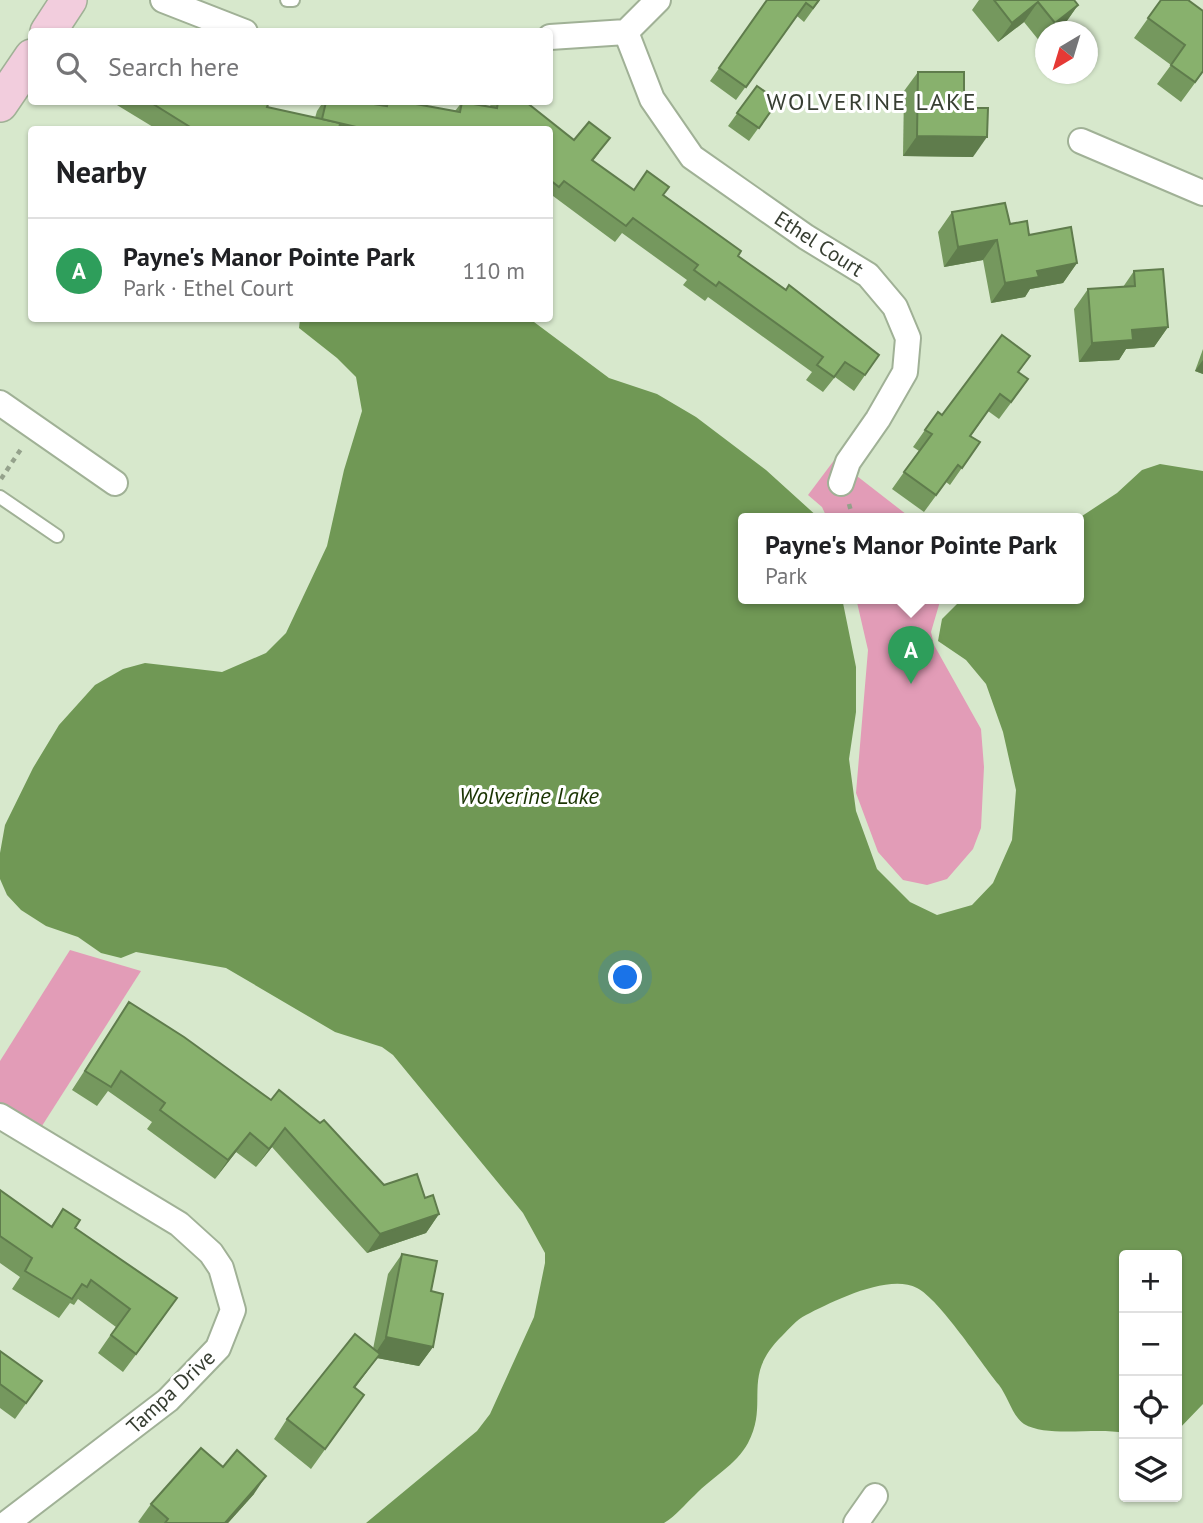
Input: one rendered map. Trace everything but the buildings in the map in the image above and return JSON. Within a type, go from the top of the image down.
[{"type":"street","points":[[51,28],[69,0]]},
{"type":"street","points":[[163,0],[234,28]]},
{"type":"street","points":[[553,37],[626,32],[659,0]]},
{"type":"street","name":"Ethel Court","points":[[626,32],[652,99],[692,157],[806,237],[868,275],[895,307],[908,338],[905,372],[878,419],[848,462],[841,483]]},
{"type":"street","points":[[0,104],[28,63]]},
{"type":"street","points":[[1081,141],[1203,193]]},
{"type":"street","points":[[0,402],[115,484]]},
{"type":"street","name":"Tampa Drive","points":[[0,1116],[179,1224],[211,1253],[221,1268],[233,1310],[218,1348],[168,1401],[7,1523]]},
{"type":"street","points":[[856,1523],[875,1496]]},
{"type":"lane","points":[[287,0],[293,0]]},
{"type":"lane","points":[[0,497],[57,536]]},
{"type":"path","points":[[0,480],[36,428]]},
{"type":"shaded area","points":[[835,459],[905,513],[825,513],[808,495]]},
{"type":"shaded area","points":[[857,604],[939,604],[931,632],[934,645],[981,729],[984,767],[981,828],[973,849],[947,879],[927,885],[903,880],[878,852],[856,793],[868,650]]},
{"type":"shaded area","points":[[70,950],[141,971],[40,1129],[0,1105],[0,1061]]},
{"type":"water","name":"Wolverine Lake","points":[[300,322],[534,322],[609,378],[657,394],[696,417],[766,470],[813,513],[738,513],[738,604],[843,604],[856,667],[856,712],[849,759],[856,811],[877,869],[910,902],[937,915],[972,905],[993,883],[1012,840],[1016,790],[1003,732],[986,684],[966,660],[938,641],[942,619],[957,604],[1084,604],[1084,515],[1117,493],[1142,470],[1160,464],[1203,471],[1203,1404],[1182,1426],[1182,1250],[1119,1250],[1119,1432],[1046,1430],[1024,1424],[1017,1417],[999,1385],[937,1305],[917,1288],[905,1284],[891,1284],[860,1291],[830,1303],[793,1324],[769,1351],[762,1364],[757,1415],[743,1451],[664,1523],[366,1523],[477,1431],[490,1414],[534,1317],[545,1263],[545,1253],[523,1213],[393,1055],[382,1047],[335,1032],[226,968],[136,952],[121,958],[101,953],[78,937],[46,926],[21,910],[7,895],[0,879],[0,853],[5,825],[33,768],[59,725],[95,685],[123,669],[145,663],[222,672],[266,653],[286,633],[327,546],[344,470],[362,411],[356,377],[299,328]]},
{"type":"place","name":"Payne's Manor Pointe Park","points":[[911,684]]},
{"type":"district","name":"WOLVERINE LAKE","points":[[872,102]]}]
